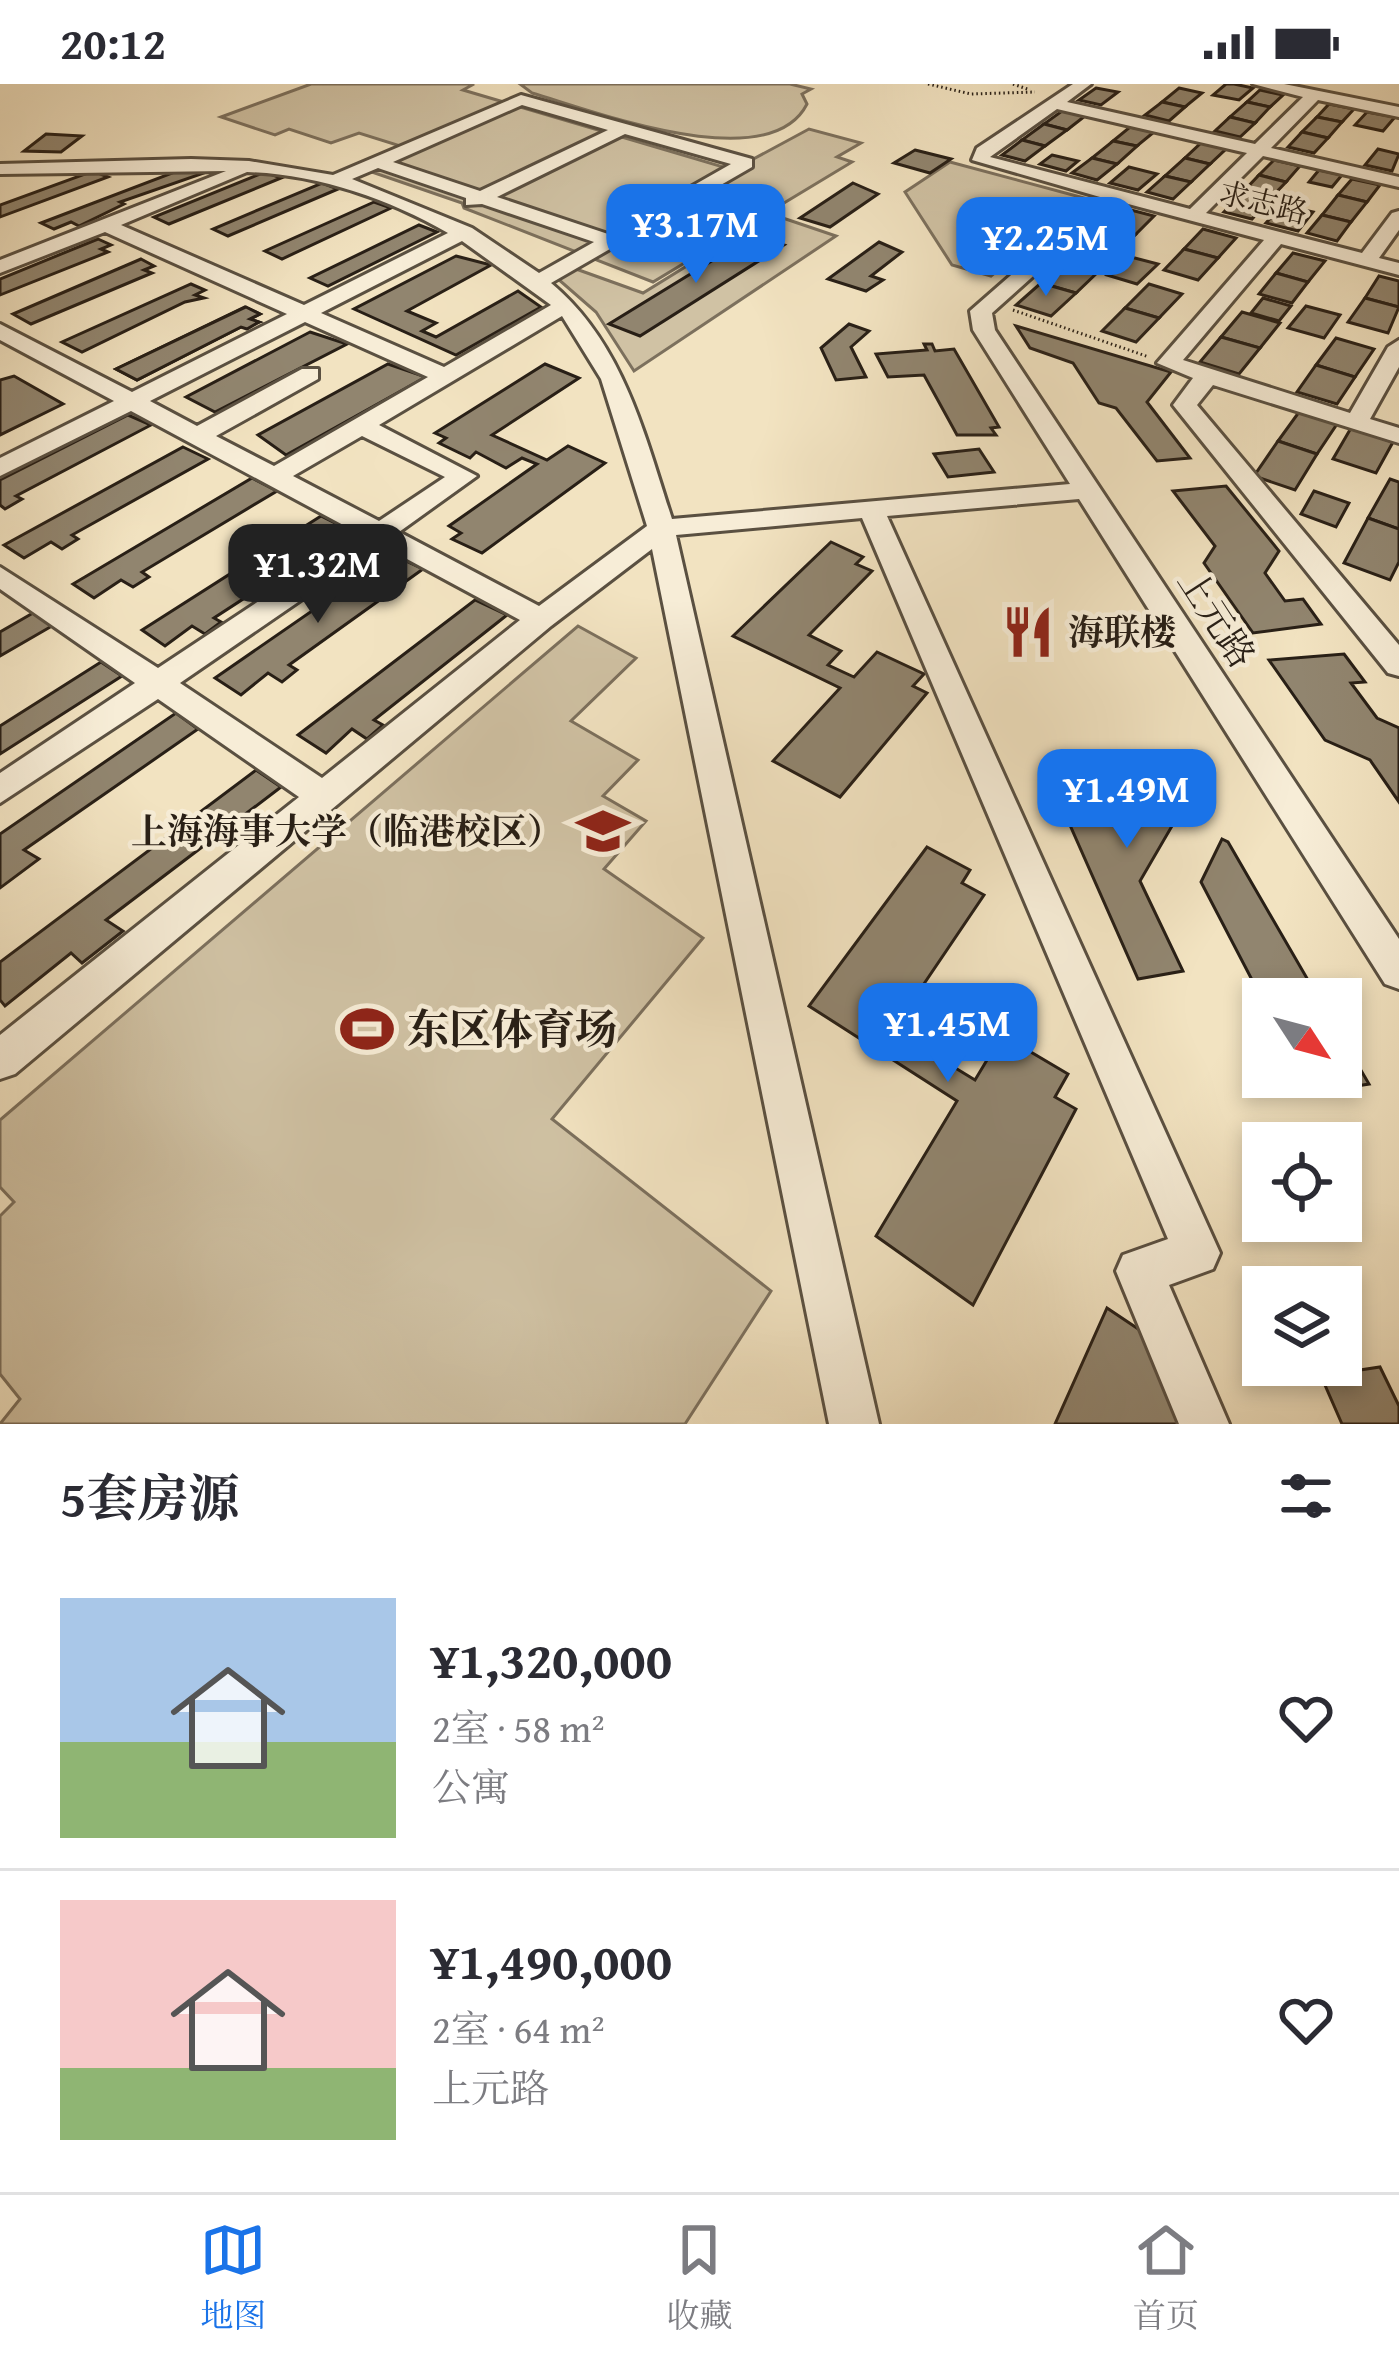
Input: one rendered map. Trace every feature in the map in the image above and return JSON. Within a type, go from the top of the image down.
[{"type":"street","points":[[1055,104],[1083,84]]},
{"type":"street","points":[[1261,84],[1399,112]]},
{"type":"street","points":[[1193,216],[1314,95]]},
{"type":"street","points":[[340,178],[521,100],[746,164],[540,280]]},
{"type":"street","points":[[1055,104],[1399,182]]},
{"type":"street","name":"求志路","points":[[1055,104],[983,152],[981,160],[1399,269]]},
{"type":"street","points":[[0,469],[304,313],[470,212],[623,129]]},
{"type":"street","points":[[377,162],[470,212],[585,330],[617,386],[661,528],[854,1424]]},
{"type":"street","points":[[0,169],[255,165],[340,178],[396,195],[609,241]]},
{"type":"street","points":[[0,267],[255,165]]},
{"type":"street","points":[[1002,309],[1113,195]]},
{"type":"street","points":[[1367,260],[1399,217]]},
{"type":"street","points":[[105,225],[445,376]]},
{"type":"street","points":[[1277,237],[1168,363],[1399,436]]},
{"type":"street","points":[[276,476],[563,307]]},
{"type":"street","name":"上元路","points":[[1002,309],[981,310],[984,330],[1399,972]]},
{"type":"street","points":[[0,332],[541,619]]},
{"type":"street","points":[[1356,423],[1399,346]]},
{"type":"street","points":[[197,436],[310,374]]},
{"type":"street","points":[[1208,375],[1185,404],[1387,632],[1399,665]]},
{"type":"street","points":[[0,790],[464,476],[361,426]]},
{"type":"street","points":[[0,1059],[541,619],[661,528],[1087,490]]},
{"type":"street","points":[[871,509],[1197,1253],[1139,1271],[1204,1424]]},
{"type":"street","points":[[0,576],[326,798]]},
{"type":"path","points":[[928,84],[971,94],[1037,92]]},
{"type":"path","points":[[1002,309],[1168,363]]},
{"type":"shaded area","points":[[311,84],[474,84],[463,90],[733,170],[809,129],[861,143],[837,157],[852,162],[653,282],[464,208],[462,203],[366,170],[410,149],[359,133],[331,143],[289,129],[275,135],[221,117]]},
{"type":"shaded area","points":[[520,84],[790,84],[811,89],[802,94],[807,104],[787,126],[756,136],[719,138],[635,124],[532,93]]},
{"type":"shaded area","points":[[950,162],[1084,198],[991,276],[952,265],[905,192]]},
{"type":"shaded area","points":[[771,214],[836,236],[634,371],[596,312],[558,279],[576,269],[643,293]]},
{"type":"shaded area","name":"东区体育场","points":[[578,626],[636,658],[571,721],[638,760],[603,796],[646,821],[604,869],[703,938],[552,1119],[771,1291],[685,1424],[0,1424],[20,1399],[0,1374],[0,1216],[14,1202],[0,1187],[0,1120]]},
{"type":"building","points":[[1226,84],[1253,88],[1239,100],[1213,95]]},
{"type":"building","points":[[1096,88],[1118,92],[1101,105],[1079,100]]},
{"type":"building","points":[[1179,88],[1202,93],[1185,107],[1162,102]]},
{"type":"building","points":[[1260,90],[1283,95],[1270,107],[1247,102]]},
{"type":"building","points":[[1162,102],[1185,107],[1169,121],[1145,115]]},
{"type":"building","points":[[1247,102],[1270,107],[1255,123],[1230,117]]},
{"type":"building","points":[[1329,104],[1354,109],[1342,122],[1317,117]]},
{"type":"building","points":[[1062,111],[1085,116],[1067,130],[1044,124]]},
{"type":"building","points":[[1367,112],[1395,117],[1383,131],[1355,125]]},
{"type":"building","points":[[1230,117],[1255,123],[1240,137],[1215,131]]},
{"type":"building","points":[[1317,117],[1342,122],[1328,138],[1302,132]]},
{"type":"building","points":[[1044,124],[1067,130],[1045,146],[1022,140]]},
{"type":"building","points":[[1130,127],[1154,132],[1137,146],[1113,141]]},
{"type":"building","points":[[1302,132],[1328,138],[1314,153],[1288,147]]},
{"type":"building","points":[[46,134],[82,136],[61,152],[24,151]]},
{"type":"building","points":[[1022,140],[1045,146],[1025,161],[1002,155]]},
{"type":"building","points":[[1113,141],[1137,146],[1117,164],[1092,158]]},
{"type":"building","points":[[1201,143],[1226,149],[1210,164],[1185,158]]},
{"type":"building","points":[[1378,149],[1399,154],[1392,171],[1365,165]]},
{"type":"building","points":[[915,150],[951,159],[930,173],[894,163]]},
{"type":"building","points":[[1052,155],[1078,161],[1066,171],[1040,164]]},
{"type":"building","points":[[1092,158],[1117,164],[1097,180],[1072,173]]},
{"type":"building","points":[[1185,158],[1210,164],[1191,182],[1165,176]]},
{"type":"building","points":[[1274,160],[1300,166],[1286,182],[1259,175]]},
{"type":"building","points":[[1129,167],[1157,174],[1138,190],[1110,183]]},
{"type":"building","points":[[185,168],[201,174],[120,202],[124,204],[79,226],[71,222],[54,229],[41,223]]},
{"type":"building","points":[[1319,170],[1342,175],[1332,187],[1309,182]]},
{"type":"building","points":[[93,171],[108,177],[0,217],[0,205]]},
{"type":"building","points":[[265,172],[281,178],[169,224],[154,217]]},
{"type":"building","points":[[1259,175],[1286,182],[1268,201],[1241,194]]},
{"type":"building","points":[[1165,176],[1191,182],[1173,199],[1147,192]]},
{"type":"building","points":[[1352,179],[1380,185],[1367,202],[1338,195]]},
{"type":"building","points":[[322,183],[338,189],[228,236],[213,229]]},
{"type":"building","points":[[853,183],[878,194],[830,227],[800,218]]},
{"type":"building","points":[[1241,194],[1268,201],[1252,219],[1224,212]]},
{"type":"building","points":[[1338,195],[1367,202],[1351,222],[1322,215]]},
{"type":"building","points":[[374,202],[391,208],[282,259],[265,251]]},
{"type":"building","points":[[1282,205],[1313,212],[1298,231],[1266,223]]},
{"type":"building","points":[[1127,209],[1154,216],[1135,235],[1107,227]]},
{"type":"building","points":[[1322,215],[1351,222],[1337,241],[1307,233]]},
{"type":"building","points":[[419,225],[437,232],[328,286],[310,278]]},
{"type":"building","points":[[1107,227],[1135,235],[1114,254],[1086,246]]},
{"type":"building","points":[[1203,229],[1236,238],[1218,258],[1184,249]]},
{"type":"building","points":[[754,235],[784,245],[640,336],[609,324]]},
{"type":"building","points":[[98,239],[111,245],[101,249],[108,252],[0,295],[0,279]]},
{"type":"building","points":[[879,242],[902,252],[871,276],[883,280],[866,291],[828,279]]},
{"type":"building","points":[[1087,249],[1113,256],[1099,268],[1073,261]]},
{"type":"building","points":[[1184,249],[1218,258],[1198,280],[1164,270]]},
{"type":"building","points":[[1293,253],[1325,261],[1308,282],[1276,273]]},
{"type":"building","points":[[456,256],[491,265],[407,311],[436,323],[422,331],[436,337],[518,291],[541,307],[456,355],[354,309]]},
{"type":"building","points":[[1127,256],[1158,264],[1137,284],[1107,275]]},
{"type":"building","points":[[141,259],[154,266],[144,270],[152,273],[31,324],[13,314]]},
{"type":"building","points":[[1066,261],[1099,271],[1076,293],[1041,283]]},
{"type":"building","points":[[1276,273],[1308,282],[1292,303],[1259,294]]},
{"type":"building","points":[[1379,276],[1399,281],[1399,307],[1365,298]]},
{"type":"building","points":[[1041,283],[1076,293],[1051,316],[1016,305]]},
{"type":"building","points":[[191,284],[205,290],[195,295],[204,298],[185,302],[82,352],[62,342]]},
{"type":"building","points":[[1149,284],[1182,294],[1159,318],[1125,308]]},
{"type":"building","points":[[1263,298],[1291,306],[1279,321],[1251,313]]},
{"type":"building","points":[[1365,298],[1399,307],[1388,333],[1348,322]]},
{"type":"building","points":[[1306,306],[1340,315],[1324,338],[1288,328]]},
{"type":"building","points":[[245,307],[260,314],[250,319],[259,322],[137,380],[116,369]]},
{"type":"building","points":[[246,307],[260,314],[250,319],[259,322],[247,329],[241,327],[137,380],[116,369]]},
{"type":"building","points":[[1125,308],[1159,318],[1136,342],[1102,331]]},
{"type":"building","points":[[1242,312],[1280,323],[1260,348],[1221,337]]},
{"type":"building","points":[[849,324],[869,331],[851,347],[866,377],[836,380],[821,348]]},
{"type":"building","points":[[1016,326],[1171,372],[1147,402],[1190,458],[1157,461],[1116,408],[1099,403],[1073,363],[1030,348]]},
{"type":"building","points":[[310,332],[347,344],[215,412],[186,397]]},
{"type":"building","points":[[1221,337],[1260,348],[1239,374],[1200,362]]},
{"type":"building","points":[[1336,338],[1374,349],[1355,377],[1316,365]]},
{"type":"building","points":[[924,344],[932,344],[935,351],[954,349],[999,427],[991,428],[996,435],[957,435],[924,375],[888,377],[876,354],[927,350]]},
{"type":"building","points":[[388,364],[426,377],[286,455],[258,435]]},
{"type":"building","points":[[545,364],[579,378],[492,435],[547,460],[568,446],[605,463],[482,553],[452,539],[461,533],[449,526],[537,464],[522,458],[506,468],[476,452],[470,458],[439,443],[446,438],[435,433]]},
{"type":"building","points":[[1316,365],[1355,377],[1337,404],[1297,392]]},
{"type":"building","points":[[14,376],[63,404],[0,435],[0,380]]},
{"type":"building","points":[[1299,412],[1337,424],[1317,454],[1278,441]]},
{"type":"building","points":[[128,415],[151,425],[16,496],[22,499],[5,509],[0,505],[0,480]]},
{"type":"building","points":[[1351,428],[1393,442],[1376,473],[1333,459]]},
{"type":"building","points":[[1278,441],[1317,454],[1295,490],[1254,476]]},
{"type":"building","points":[[183,447],[208,459],[72,535],[78,539],[62,549],[51,542],[24,558],[4,545]]},
{"type":"building","points":[[979,449],[994,472],[948,477],[934,454]]},
{"type":"building","points":[[252,478],[277,491],[142,572],[149,577],[133,587],[121,580],[94,598],[73,584]]},
{"type":"building","points":[[1390,479],[1399,482],[1399,529],[1368,518]]},
{"type":"building","points":[[1226,486],[1279,551],[1265,573],[1285,601],[1303,599],[1321,624],[1253,633],[1204,563],[1215,546],[1173,491]]},
{"type":"building","points":[[1314,491],[1349,503],[1336,527],[1301,514]]},
{"type":"building","points":[[321,516],[349,530],[214,618],[221,622],[205,634],[192,626],[165,646],[142,630]]},
{"type":"building","points":[[1368,518],[1399,529],[1399,562],[1390,580],[1344,563]]},
{"type":"building","points":[[831,542],[863,557],[856,564],[872,571],[809,635],[841,651],[828,665],[854,677],[877,652],[924,674],[913,686],[927,693],[840,797],[773,761],[840,688],[733,636]]},
{"type":"building","points":[[393,555],[423,569],[289,665],[297,670],[282,682],[268,673],[241,695],[215,678]]},
{"type":"building","points":[[475,600],[507,615],[374,720],[383,725],[367,739],[352,729],[326,753],[298,735]]},
{"type":"building","points":[[33,613],[52,626],[0,656],[0,632]]},
{"type":"building","points":[[1344,654],[1365,682],[1351,683],[1377,718],[1399,728],[1399,802],[1370,760],[1325,740],[1269,660]]},
{"type":"building","points":[[101,662],[122,676],[0,754],[0,726]]},
{"type":"building","points":[[176,713],[198,729],[24,850],[39,859],[0,888],[0,834]]},
{"type":"building","points":[[1208,764],[1140,881],[1183,971],[1138,979],[1047,773],[1107,768],[1135,823],[1151,773]]},
{"type":"building","points":[[256,770],[281,787],[106,920],[123,931],[82,963],[71,953],[5,1006],[0,1000],[0,962]]},
{"type":"building","points":[[1222,839],[1228,842],[1307,978],[1251,978],[1201,882]]},
{"type":"building","points":[[927,847],[970,870],[962,883],[984,895],[909,1006],[955,1033],[939,1058],[975,1080],[1002,1035],[1068,1074],[1055,1097],[1076,1109],[973,1305],[876,1236],[957,1101],[809,1006]]},
{"type":"building","points":[[1107,1308],[1171,1351],[1183,1424],[1055,1424]]},
{"type":"building","points":[[1380,1367],[1399,1406],[1399,1424],[1342,1424],[1325,1386],[1362,1386],[1362,1370]]},
{"type":"place","name":"海联楼","points":[[1028,632]]},
{"type":"place","name":"上海海事大学（临港校区）","points":[[603,831]]},
{"type":"place","name":"东区体育场","points":[[367,1029]]}]
